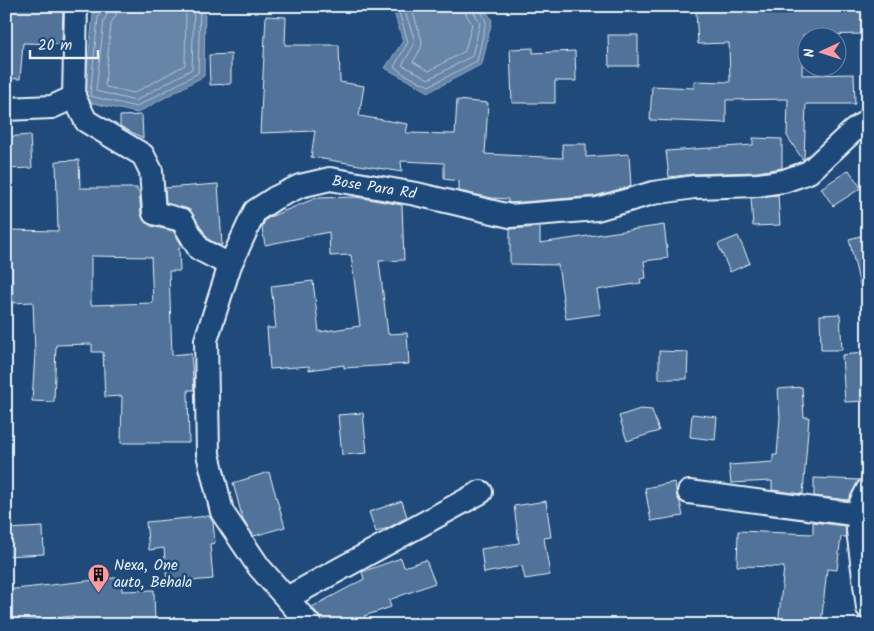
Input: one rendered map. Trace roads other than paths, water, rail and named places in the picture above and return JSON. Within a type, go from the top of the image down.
[{"type":"street","points":[[76,6],[74,97],[86,121],[143,155],[151,171],[154,212],[182,220],[199,249],[230,265]]},
{"type":"street","points":[[6,108],[52,107],[74,97]]},
{"type":"street","name":"Bose Para Rd","points":[[310,625],[259,568],[222,512],[208,454],[206,340],[230,265],[255,211],[275,198],[300,186],[330,179],[416,194],[510,216],[597,208],[653,193],[694,187],[758,185],[784,182],[809,172],[868,120]]},
{"type":"street","points":[[867,605],[858,530],[861,503],[868,489]]},
{"type":"street","points":[[287,598],[481,492]]},
{"type":"street","points":[[689,492],[860,515]]},
{"type":"water","points":[[100,6],[205,6],[204,76],[137,113],[84,101],[93,14]]},
{"type":"water","points":[[392,6],[483,6],[492,20],[482,64],[429,92],[385,68],[403,41]]},
{"type":"place","name":"Nexa, One auto, Behala","points":[[98,594]]}]
